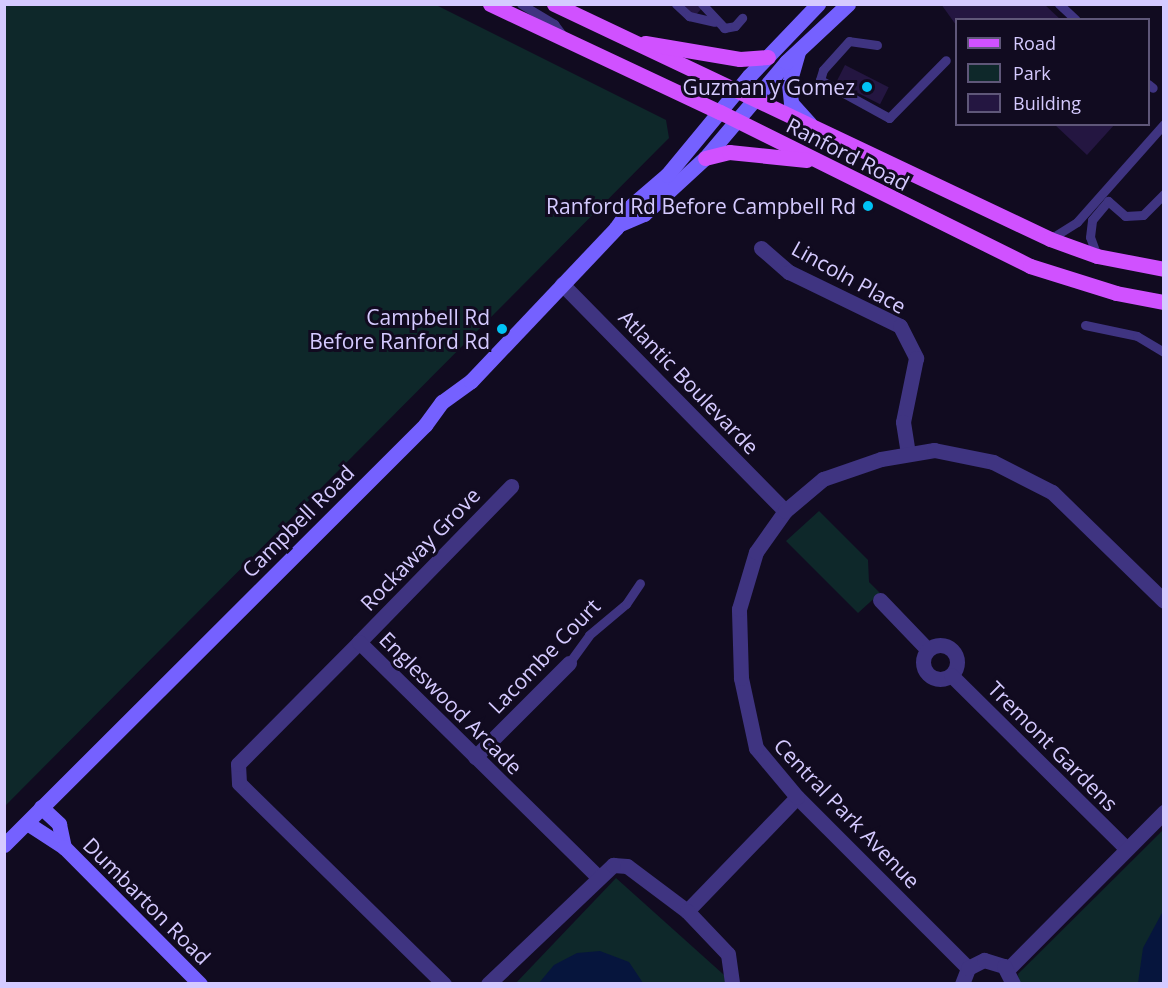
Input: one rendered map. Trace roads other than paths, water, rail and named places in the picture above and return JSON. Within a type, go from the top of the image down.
[{"type":"main road","name":"Ranford Road","points":[[490,4],[737,120],[1030,266],[1116,293],[1164,302]]},
{"type":"main road","name":"Ranford Road","points":[[554,4],[1050,239],[1097,256],[1164,269]]},
{"type":"main road","points":[[627,39],[740,59],[768,57]]},
{"type":"main road","points":[[705,158],[729,152],[819,161]]},
{"type":"street","name":"Campbell Road","points":[[4,845],[425,425],[442,402],[471,381],[620,225],[737,90],[818,4]]},
{"type":"street","name":"Campbell Road","points":[[620,225],[644,214],[705,158],[800,46],[848,4]]},
{"type":"street","points":[[800,46],[790,76],[791,102],[816,128]]},
{"type":"street","name":"Lincoln Place","points":[[761,248],[789,272],[900,326],[916,358],[903,422],[908,453]]},
{"type":"street","name":"Atlantic Boulevarde","points":[[562,284],[785,511]]},
{"type":"street","name":"Central Park Avenue","points":[[968,968],[797,797],[756,748],[741,678],[739,609],[756,552],[785,511],[823,479],[908,453],[934,450],[993,462],[1052,492],[1164,601]]},
{"type":"street","name":"Rockaway Grove","points":[[359,642],[511,486]]},
{"type":"street","points":[[880,600],[928,650]]},
{"type":"street","name":"Engleswood Arcade","points":[[444,984],[239,783],[238,764],[359,642],[597,876]]},
{"type":"street","points":[[939,645],[954,653],[957,664],[951,675],[941,679],[925,672],[923,660],[928,650],[939,645]]},
{"type":"street","name":"Lacombe Court","points":[[475,757],[569,663]]},
{"type":"street","name":"Tremont Gardens","points":[[951,675],[1126,848]]},
{"type":"street","points":[[687,911],[797,797]]},
{"type":"street","name":"Dumbarton Road","points":[[41,807],[59,825],[64,847]]},
{"type":"street","points":[[962,984],[968,968],[984,960],[1010,977],[1126,848],[1164,812]]},
{"type":"street","name":"Dumbarton Road","points":[[27,823],[64,847],[200,984]]},
{"type":"street","points":[[488,984],[597,876],[613,865],[627,866],[687,911],[728,954],[732,984]]},
{"type":"lane","points":[[521,4],[554,24],[567,40]]},
{"type":"lane","points":[[676,4],[690,16],[714,22],[724,28],[735,26],[742,18]]},
{"type":"lane","points":[[702,4],[714,22]]},
{"type":"lane","points":[[1059,4],[1074,18]]},
{"type":"lane","points":[[877,45],[849,41],[823,70],[820,80],[889,118],[946,60]]},
{"type":"lane","points":[[1050,239],[1077,222],[1164,124]]},
{"type":"lane","points":[[1097,256],[1090,237],[1092,220],[1108,201],[1125,216],[1143,215],[1164,194]]},
{"type":"lane","points":[[1085,325],[1137,336],[1164,352]]},
{"type":"lane","name":"Lacombe Court","points":[[569,663],[589,635],[626,604],[640,583]]},
{"type":"water","points":[[1163,911],[1163,983],[1138,983],[1143,948]]},
{"type":"water","points":[[600,951],[629,962],[643,983],[539,983],[554,965],[577,953]]},
{"type":"place","name":"Guzman y Gomez","points":[[867,87]]},
{"type":"place","name":"Ranford Rd Before Campbell Rd","points":[[868,206]]},
{"type":"place","name":"Campbell Rd Before Ranford Rd","points":[[502,329]]}]
